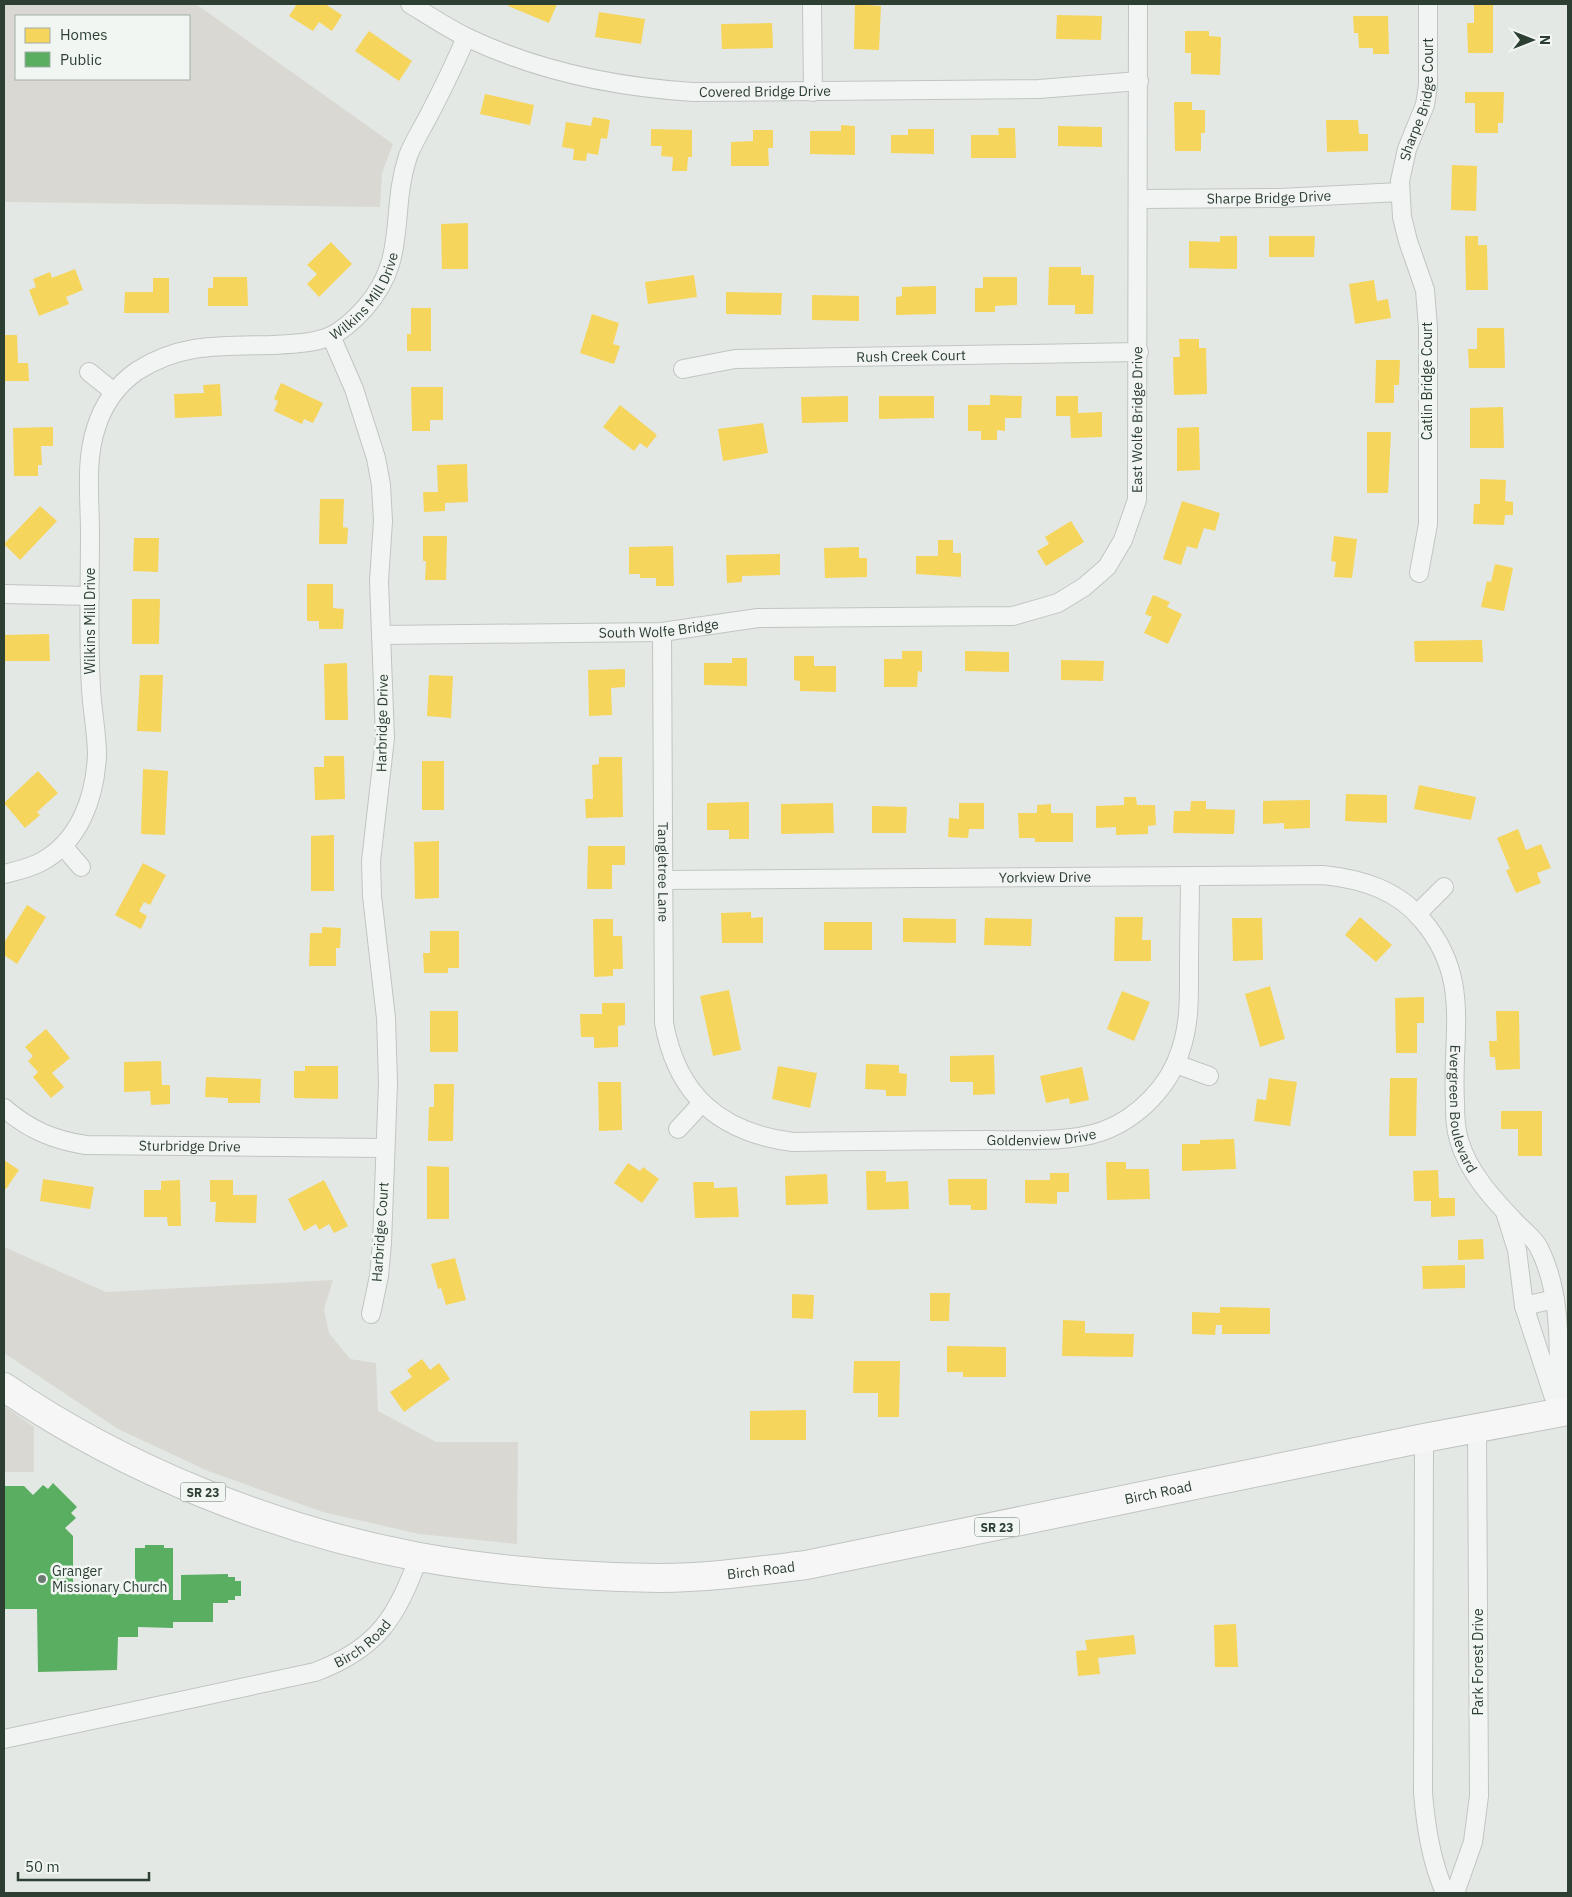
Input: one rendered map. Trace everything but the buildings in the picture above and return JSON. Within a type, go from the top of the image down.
[{"type":"main road","name":"SR 23","points":[[4,1387],[95,1441],[148,1468],[226,1502],[325,1535],[419,1557]]},
{"type":"main road","name":"Birch Road","points":[[419,1557],[485,1566],[650,1577],[746,1572],[806,1565],[936,1540],[1424,1438],[1564,1412]]},
{"type":"street","name":"Covered Bridge Drive","points":[[410,4],[466,36],[512,56],[590,80],[612,84],[693,92],[813,92],[1039,89],[1139,81]]},
{"type":"street","points":[[812,4],[813,92]]},
{"type":"street","name":"East Wolfe Bridge Drive","points":[[936,617],[1014,616],[1039,610],[1074,594],[1108,567],[1123,540],[1137,500],[1139,352],[1138,4]]},
{"type":"street","name":"Sharpe Bridge Court","points":[[1400,192],[1400,181],[1407,149],[1425,105],[1428,85],[1428,4]]},
{"type":"street","name":"Wilkins Mill Drive","points":[[4,874],[38,864],[63,846],[75,831],[86,812],[93,788],[97,754],[90,687],[92,448],[96,428],[106,402],[132,375],[152,362],[175,352],[199,347],[305,342],[331,336],[365,307],[382,284],[392,263],[397,240],[400,181],[409,153],[454,66],[466,36]]},
{"type":"street","name":"Sharpe Bridge Drive","points":[[1139,199],[1280,198],[1400,192]]},
{"type":"street","name":"Catlin Bridge Court","points":[[1400,192],[1408,241],[1425,290],[1428,328],[1428,524],[1420,573]]},
{"type":"street","name":"Harbridge Drive","points":[[331,336],[366,420],[381,485],[383,521],[379,581],[385,738],[371,861],[372,896],[386,1018],[388,1083],[385,1148]]},
{"type":"street","name":"Rush Creek Court","points":[[683,369],[734,359],[1139,352]]},
{"type":"street","points":[[88,372],[114,392]]},
{"type":"street","points":[[4,594],[90,596]]},
{"type":"street","name":"South Wolfe Bridge","points":[[381,635],[662,632],[758,618],[936,617]]},
{"type":"street","name":"Tangletree Lane","points":[[662,632],[664,1023],[670,1051],[681,1075],[702,1103],[717,1116],[746,1132],[766,1138],[793,1142],[877,1141]]},
{"type":"street","points":[[63,846],[82,867]]},
{"type":"street","name":"Yorkview Drive","points":[[664,880],[1323,875],[1349,878],[1380,887],[1407,904],[1417,914],[1439,942],[1450,966],[1456,994]]},
{"type":"street","name":"Goldenview Drive","points":[[877,1141],[1034,1139],[1079,1136],[1102,1132],[1134,1114],[1167,1079],[1176,1064],[1186,1031],[1190,876]]},
{"type":"street","points":[[1417,914],[1444,887]]},
{"type":"street","name":"Evergreen Boulevard","points":[[1456,994],[1454,1093],[1457,1134],[1466,1159],[1478,1179],[1539,1247],[1555,1299],[1564,1412]]},
{"type":"street","points":[[1176,1064],[1209,1076]]},
{"type":"street","points":[[678,1129],[702,1103]]},
{"type":"street","name":"Sturbridge Drive","points":[[4,1108],[22,1123],[43,1135],[60,1141],[86,1145],[385,1148]]},
{"type":"street","name":"Harbridge Court","points":[[371,1314],[379,1276],[382,1243],[385,1148]]},
{"type":"street","name":"Evergreen Boulevard","points":[[1505,1211],[1517,1250],[1524,1306],[1564,1412]]},
{"type":"street","points":[[1524,1306],[1555,1299]]},
{"type":"street","name":"Park Forest Drive","points":[[1455,1893],[1473,1842],[1479,1796],[1476,1428]]},
{"type":"street","points":[[1424,1438],[1423,1793],[1426,1830],[1433,1860],[1445,1893]]},
{"type":"street","name":"Birch Road","points":[[4,1739],[315,1672],[331,1666],[363,1647],[390,1619],[403,1599],[419,1557]]},
{"type":"shaded area","points":[[4,4],[196,4],[393,144],[382,173],[380,207],[4,202]]},
{"type":"shaded area","points":[[4,1247],[106,1292],[333,1280],[324,1309],[329,1333],[350,1359],[376,1363],[378,1411],[436,1442],[518,1442],[517,1544],[419,1534],[323,1512],[208,1471],[118,1429],[4,1353]]},
{"type":"shaded area","points":[[4,1406],[34,1427],[34,1472],[4,1472]]},
{"type":"place","name":"Granger Missionary Church","points":[[42,1579]]}]
